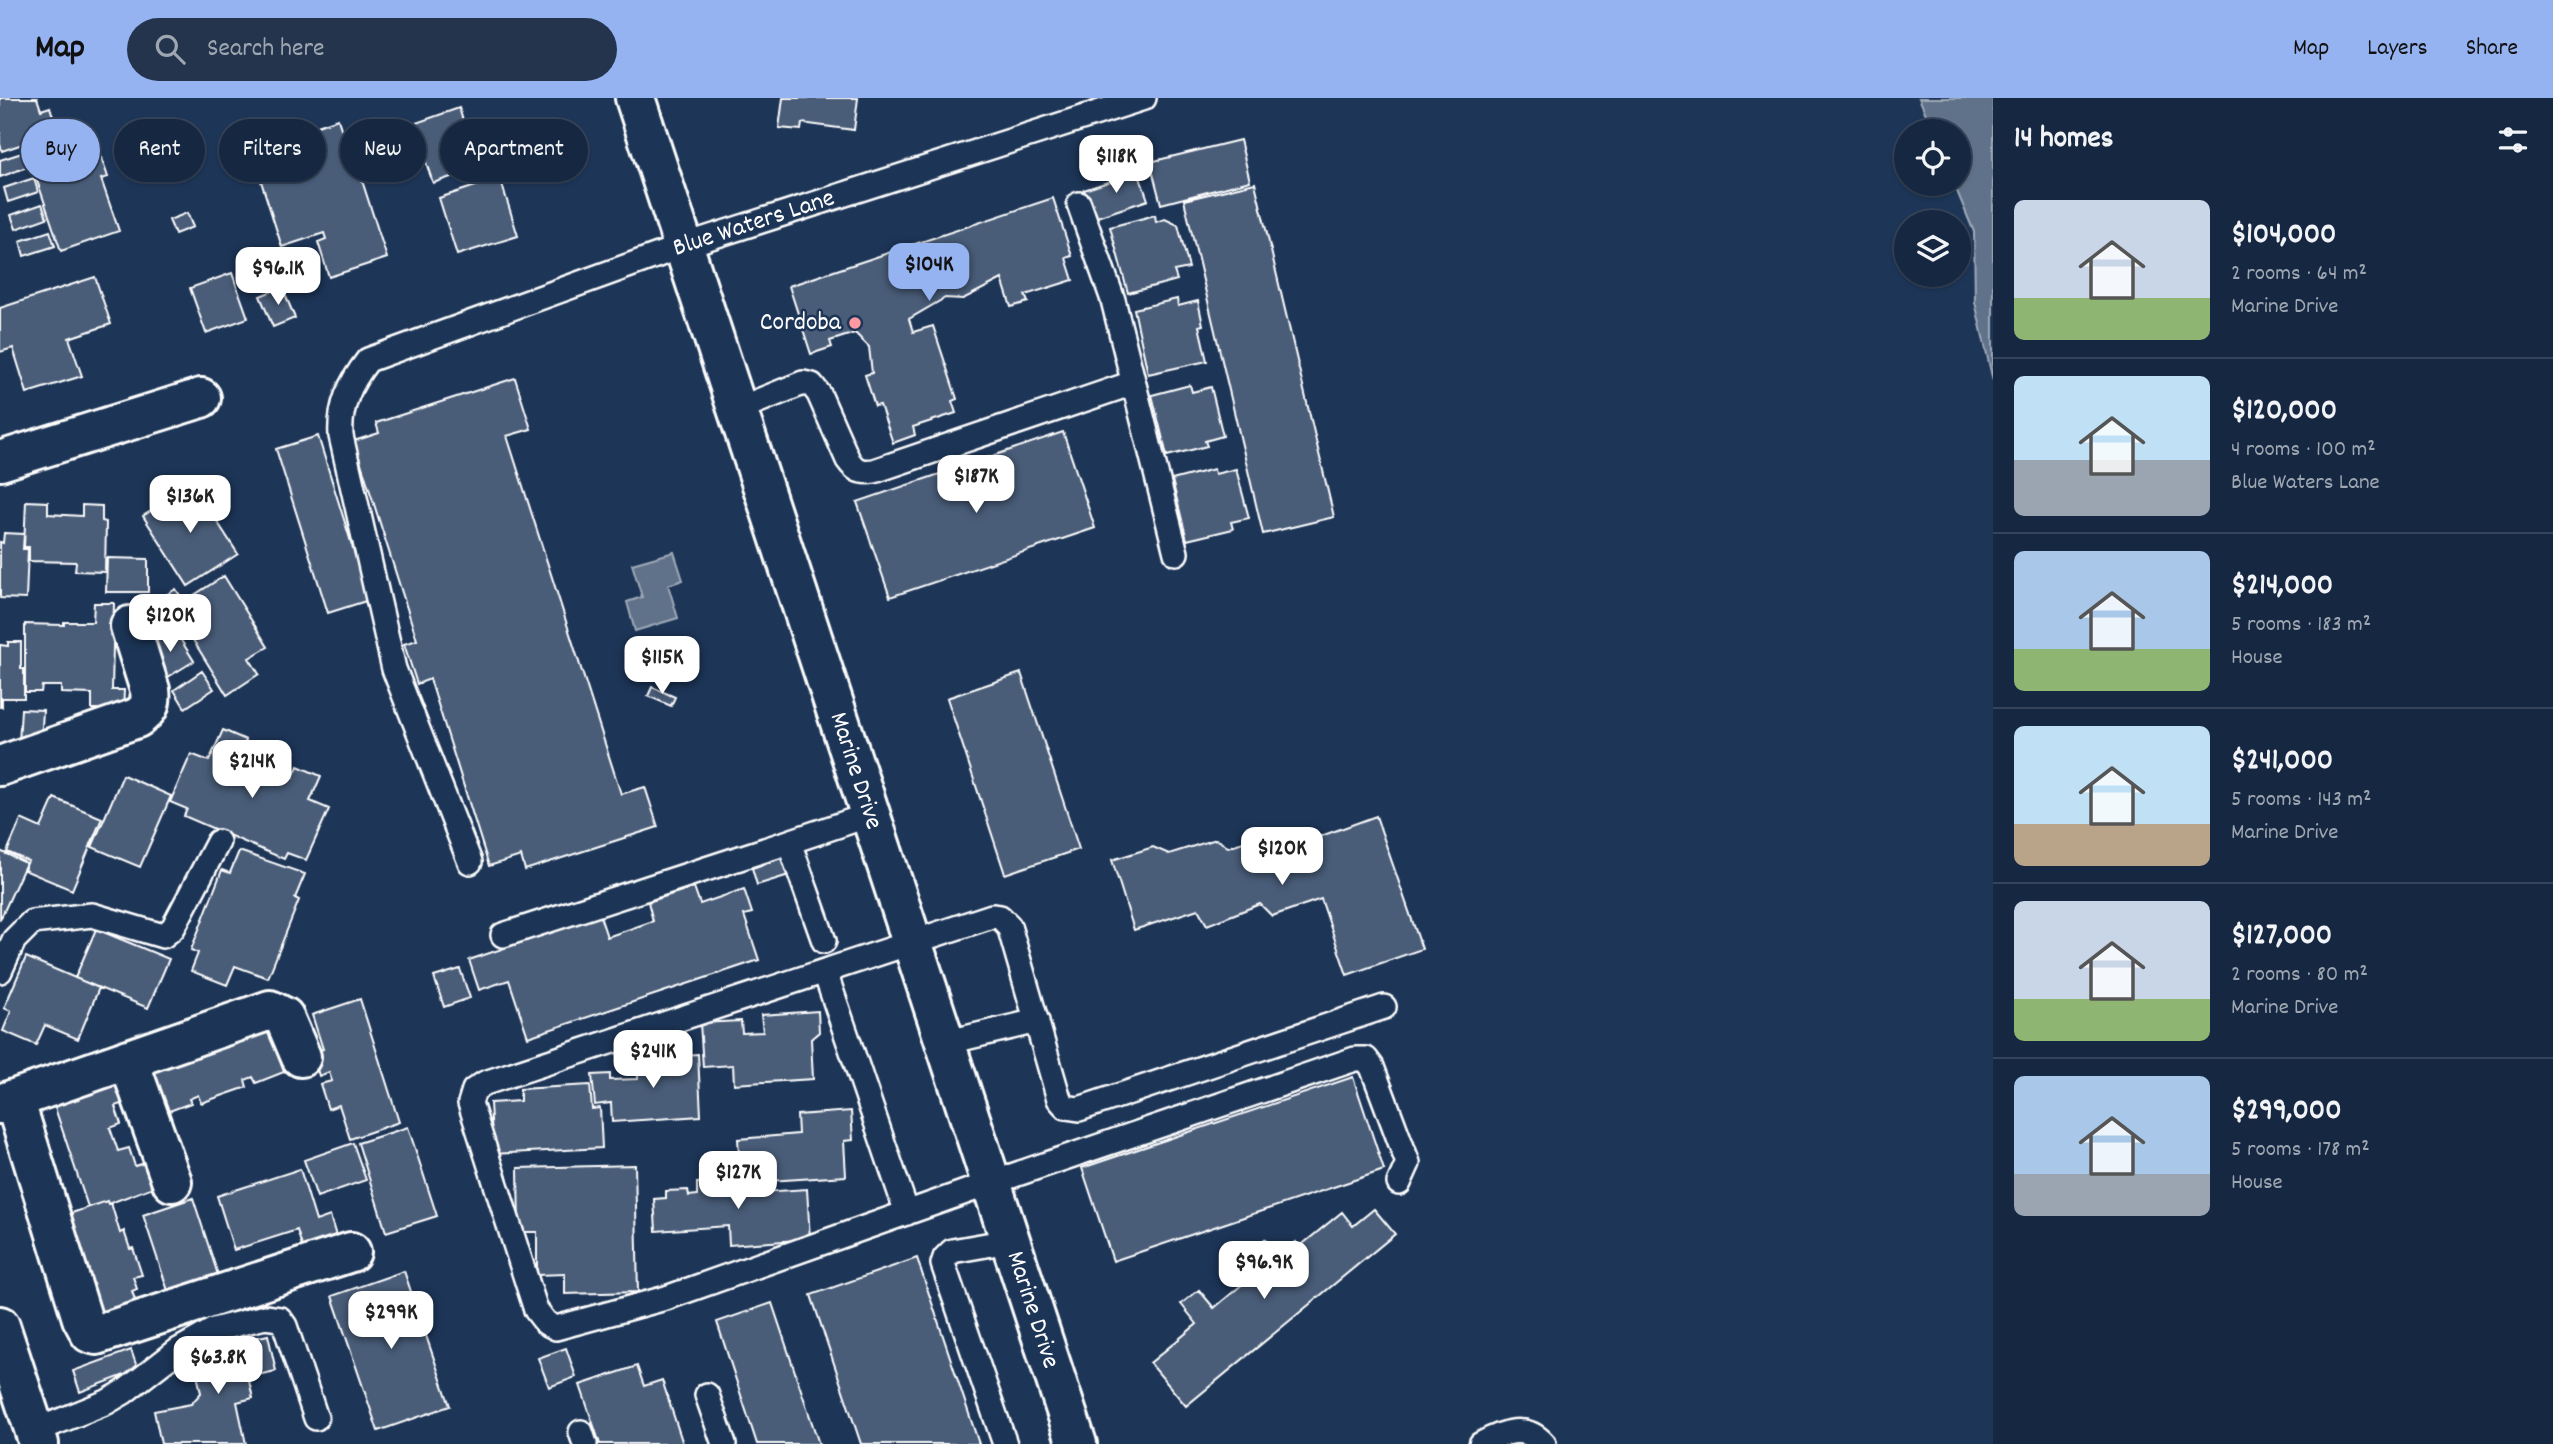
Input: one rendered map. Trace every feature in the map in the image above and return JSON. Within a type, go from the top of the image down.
[{"type":"street","name":"Marine Drive","points":[[635,98],[1077,1444]]},
{"type":"street","points":[[0,461],[201,398]]},
{"type":"street","points":[[0,766],[137,718],[148,710],[150,691],[130,626]]},
{"type":"street","points":[[301,1057],[284,1017],[270,1010],[7,1102],[82,1318],[90,1333],[96,1335],[351,1252]]},
{"type":"street","points":[[128,1059],[172,1182]]},
{"type":"street","points":[[0,1326],[37,1438]]},
{"type":"lane","name":"Blue Waters Lane","points":[[470,862],[394,669],[341,436],[340,419],[345,398],[352,380],[368,360],[683,247],[1144,98]]},
{"type":"lane","points":[[1079,204],[1113,300],[1176,553]]},
{"type":"lane","points":[[736,410],[803,383],[812,385],[819,394],[848,460],[853,467],[863,472],[874,471],[1133,383]]},
{"type":"lane","points":[[503,935],[869,815]]},
{"type":"lane","points":[[0,971],[14,940],[33,922],[92,915],[163,936],[173,928],[218,842]]},
{"type":"lane","points":[[789,842],[824,941]]},
{"type":"lane","points":[[1384,1007],[1079,1109],[1066,1107],[1059,1099],[1009,926],[1000,917],[992,916],[485,1083],[474,1090],[470,1103],[536,1310],[550,1326],[563,1327],[666,1298],[991,1183],[1355,1059],[1366,1059],[1372,1066],[1408,1163],[1399,1183]]},
{"type":"lane","points":[[825,972],[907,1213]]},
{"type":"lane","points":[[944,1042],[1037,1021]]},
{"type":"lane","points":[[1005,1444],[943,1264],[952,1251],[1009,1241]]},
{"type":"lane","points":[[37,1438],[124,1392],[177,1351],[214,1330],[265,1317],[280,1319],[285,1326],[316,1418]]},
{"type":"lane","points":[[707,1395],[724,1444]]},
{"type":"lane","points":[[1481,1444],[1503,1434],[1525,1432],[1535,1434],[1544,1444]]},
{"type":"water","points":[[1919,98],[1993,98],[1993,381],[1975,302],[1971,210],[1965,210],[1959,196],[1971,196],[1971,119],[1928,119]]},
{"type":"water","points":[[674,552],[683,580],[668,585],[678,618],[635,631],[627,602],[642,597],[632,564]]},
{"type":"building","points":[[0,98],[37,98],[41,110],[50,107],[54,119],[21,119],[21,145],[2,151]]},
{"type":"building","points":[[783,98],[858,98],[854,130],[802,123],[801,130],[779,128]]},
{"type":"building","points":[[459,108],[462,119],[440,119],[440,181],[433,183],[426,162],[426,119]]},
{"type":"building","points":[[338,119],[340,182],[362,182],[387,258],[329,277],[318,242],[326,239],[324,233],[282,247],[261,182],[326,182],[326,123]]},
{"type":"building","points":[[1240,140],[1250,181],[1161,204],[1150,162]]},
{"type":"building","points":[[21,153],[21,169],[0,177],[0,160]]},
{"type":"building","points":[[100,154],[108,177],[101,179],[119,231],[61,251],[38,182],[100,182]]},
{"type":"building","points":[[1138,172],[1148,200],[1094,218],[1084,190]]},
{"type":"building","points":[[22,182],[35,182],[38,192],[8,202],[4,188]]},
{"type":"building","points":[[488,182],[501,182],[518,236],[457,255],[439,198]]},
{"type":"building","points":[[1255,183],[1334,517],[1263,534],[1184,200]]},
{"type":"building","name":"Cordoba","points":[[1053,198],[1072,256],[1066,258],[1073,280],[1025,295],[1028,302],[1011,307],[1002,279],[963,299],[945,298],[909,319],[913,332],[933,326],[957,399],[952,401],[956,413],[913,427],[915,435],[893,443],[880,405],[875,406],[865,375],[872,373],[869,347],[855,333],[830,341],[832,347],[811,354],[789,286]]},
{"type":"building","points":[[42,204],[47,218],[16,229],[11,215]]},
{"type":"building","points":[[187,213],[193,227],[175,234],[169,220]]},
{"type":"building","points":[[1155,215],[1156,222],[1165,219],[1178,225],[1189,268],[1174,271],[1177,280],[1128,293],[1110,227]]},
{"type":"building","points":[[50,231],[55,246],[24,256],[20,241]]},
{"type":"building","points":[[232,273],[248,318],[206,333],[190,288]]},
{"type":"building","points":[[95,277],[111,324],[69,338],[82,376],[27,393],[13,348],[0,352],[0,308]]},
{"type":"building","points":[[282,287],[295,318],[273,327],[260,296]]},
{"type":"building","points":[[1177,299],[1178,306],[1198,301],[1203,325],[1199,326],[1207,361],[1148,374],[1134,309]]},
{"type":"building","points":[[515,378],[531,429],[507,436],[621,794],[645,787],[658,827],[525,870],[521,856],[489,866],[430,679],[417,684],[404,644],[417,640],[354,441],[379,433],[376,423]]},
{"type":"building","points":[[1190,385],[1192,392],[1211,387],[1223,436],[1205,441],[1207,446],[1167,456],[1152,395]]},
{"type":"building","points":[[1063,432],[1095,528],[890,597],[857,502]]},
{"type":"building","points":[[318,436],[369,600],[328,613],[276,449]]},
{"type":"building","points":[[1214,469],[1215,474],[1236,469],[1249,518],[1231,522],[1233,529],[1187,540],[1172,480]]},
{"type":"building","points":[[193,484],[238,554],[188,586],[143,516]]},
{"type":"building","points":[[26,501],[48,502],[48,514],[82,516],[82,505],[102,506],[102,521],[106,522],[105,572],[75,571],[76,562],[29,561],[29,547],[24,547]]},
{"type":"building","points":[[4,533],[24,534],[23,549],[28,549],[26,599],[0,598],[0,542],[3,543]]},
{"type":"building","points":[[107,558],[148,559],[148,592],[106,592]]},
{"type":"building","points":[[224,576],[268,647],[249,658],[259,674],[227,695],[185,627],[189,625],[177,606]]},
{"type":"building","points":[[176,589],[184,602],[177,606],[180,611],[159,624],[147,606]]},
{"type":"building","points":[[94,603],[114,603],[112,690],[124,690],[123,713],[92,709],[92,694],[61,693],[61,686],[42,686],[41,692],[25,692],[25,624],[64,625],[64,622],[93,622]]},
{"type":"building","points":[[174,629],[194,661],[165,679],[145,648]]},
{"type":"building","points":[[8,642],[21,642],[24,698],[2,698],[0,707],[0,645],[8,646]]},
{"type":"building","points":[[202,671],[214,689],[185,708],[174,690]]},
{"type":"building","points":[[1021,673],[1079,849],[1005,874],[947,698]]},
{"type":"building","points":[[652,687],[675,697],[671,706],[648,696]]},
{"type":"building","points":[[21,709],[43,710],[41,744],[19,743]]},
{"type":"building","points":[[223,730],[246,740],[241,754],[293,777],[298,766],[321,776],[310,801],[329,809],[306,860],[287,853],[284,859],[184,816],[187,809],[170,802],[191,754],[209,761]]},
{"type":"building","points":[[123,775],[171,796],[140,867],[92,847]]},
{"type":"building","points":[[54,798],[102,818],[72,890],[24,870],[28,861],[7,852],[21,819],[41,828]]},
{"type":"building","points":[[1376,816],[1422,949],[1347,975],[1321,899],[1272,916],[1260,904],[1207,925],[1198,909],[1134,930],[1112,860],[1153,847],[1169,854],[1216,839],[1228,847],[1277,831],[1302,843]]},
{"type":"building","points":[[0,851],[26,863],[0,920]]},
{"type":"building","points":[[239,851],[305,874],[295,898],[299,900],[268,978],[235,966],[227,985],[191,971],[198,953],[191,950],[222,870],[230,873]]},
{"type":"building","points":[[784,857],[789,875],[757,885],[752,868]]},
{"type":"building","points":[[694,887],[700,904],[744,889],[752,913],[744,915],[759,960],[528,1037],[509,980],[479,990],[469,960],[600,916],[607,937],[653,921],[648,902]]},
{"type":"building","points":[[96,929],[169,959],[148,1008],[75,978]]},
{"type":"building","points":[[26,957],[99,988],[78,1039],[45,1025],[36,1045],[3,1031],[11,1011],[4,1008]]},
{"type":"building","points":[[460,969],[470,998],[444,1007],[434,977]]},
{"type":"building","points":[[360,999],[399,1122],[350,1139],[339,1105],[328,1109],[320,1084],[332,1081],[329,1072],[319,1076],[312,1052],[323,1049],[312,1015]]},
{"type":"building","points":[[818,1011],[819,1032],[811,1039],[813,1079],[734,1084],[733,1065],[703,1067],[700,1023],[741,1021],[742,1033],[763,1032],[761,1015]]},
{"type":"building","points":[[266,1023],[284,1072],[256,1083],[253,1077],[245,1080],[247,1087],[201,1103],[198,1095],[189,1099],[191,1103],[164,1113],[146,1063],[195,1047],[198,1056],[222,1048],[219,1040]]},
{"type":"building","points":[[698,1054],[701,1116],[612,1122],[611,1103],[595,1105],[592,1075],[610,1074],[610,1080],[638,1079],[637,1058]]},
{"type":"building","points":[[117,1077],[126,1102],[115,1106],[121,1124],[110,1128],[118,1151],[129,1148],[135,1166],[145,1163],[153,1187],[108,1204],[107,1201],[88,1207],[51,1096]]},
{"type":"building","points":[[1353,1077],[1384,1170],[1113,1261],[1082,1168]]},
{"type":"building","points":[[590,1085],[592,1109],[600,1108],[602,1148],[493,1154],[490,1103],[520,1101],[520,1089]]},
{"type":"building","points":[[851,1111],[853,1140],[844,1141],[846,1176],[769,1181],[768,1169],[740,1171],[738,1139],[798,1134],[797,1115]]},
{"type":"building","points":[[408,1127],[437,1216],[386,1232],[358,1143]]},
{"type":"building","points":[[353,1143],[366,1180],[317,1197],[304,1160]]},
{"type":"building","points":[[635,1165],[638,1292],[565,1294],[565,1274],[537,1275],[537,1232],[519,1232],[518,1168]]},
{"type":"building","points":[[300,1169],[316,1221],[330,1216],[339,1246],[305,1256],[297,1230],[234,1250],[217,1196]]},
{"type":"building","points":[[763,1178],[763,1192],[807,1189],[810,1239],[729,1245],[728,1226],[656,1231],[654,1199],[666,1198],[666,1191],[688,1190],[689,1196],[697,1195],[697,1183]]},
{"type":"building","points":[[193,1198],[222,1287],[172,1303],[143,1215]]},
{"type":"building","points":[[107,1201],[108,1204],[111,1203],[120,1233],[124,1231],[130,1249],[133,1248],[142,1275],[133,1277],[137,1289],[132,1291],[139,1312],[102,1325],[66,1215]]},
{"type":"building","points":[[1374,1209],[1395,1234],[1186,1406],[1150,1363],[1197,1324],[1181,1304],[1199,1290],[1214,1308],[1244,1283],[1227,1264],[1251,1243],[1255,1247],[1265,1239],[1279,1256],[1296,1242],[1299,1247],[1342,1212],[1353,1226]]},
{"type":"building","points":[[917,1258],[979,1444],[861,1444],[811,1295]]},
{"type":"building","points":[[404,1271],[450,1406],[378,1431],[332,1296]]},
{"type":"building","points":[[772,1303],[819,1444],[757,1444],[717,1322]]},
{"type":"building","points":[[268,1335],[276,1371],[248,1377],[253,1398],[237,1402],[246,1444],[161,1444],[154,1411],[191,1404],[201,1393],[196,1369],[204,1367],[200,1350]]},
{"type":"building","points":[[566,1348],[576,1377],[549,1387],[538,1358]]},
{"type":"building","points":[[131,1350],[138,1370],[80,1392],[73,1371]]},
{"type":"building","points":[[637,1366],[644,1386],[662,1380],[683,1444],[600,1444],[580,1385]]},
{"type":"place","name":"Cordoba","points":[[855,323]]}]
